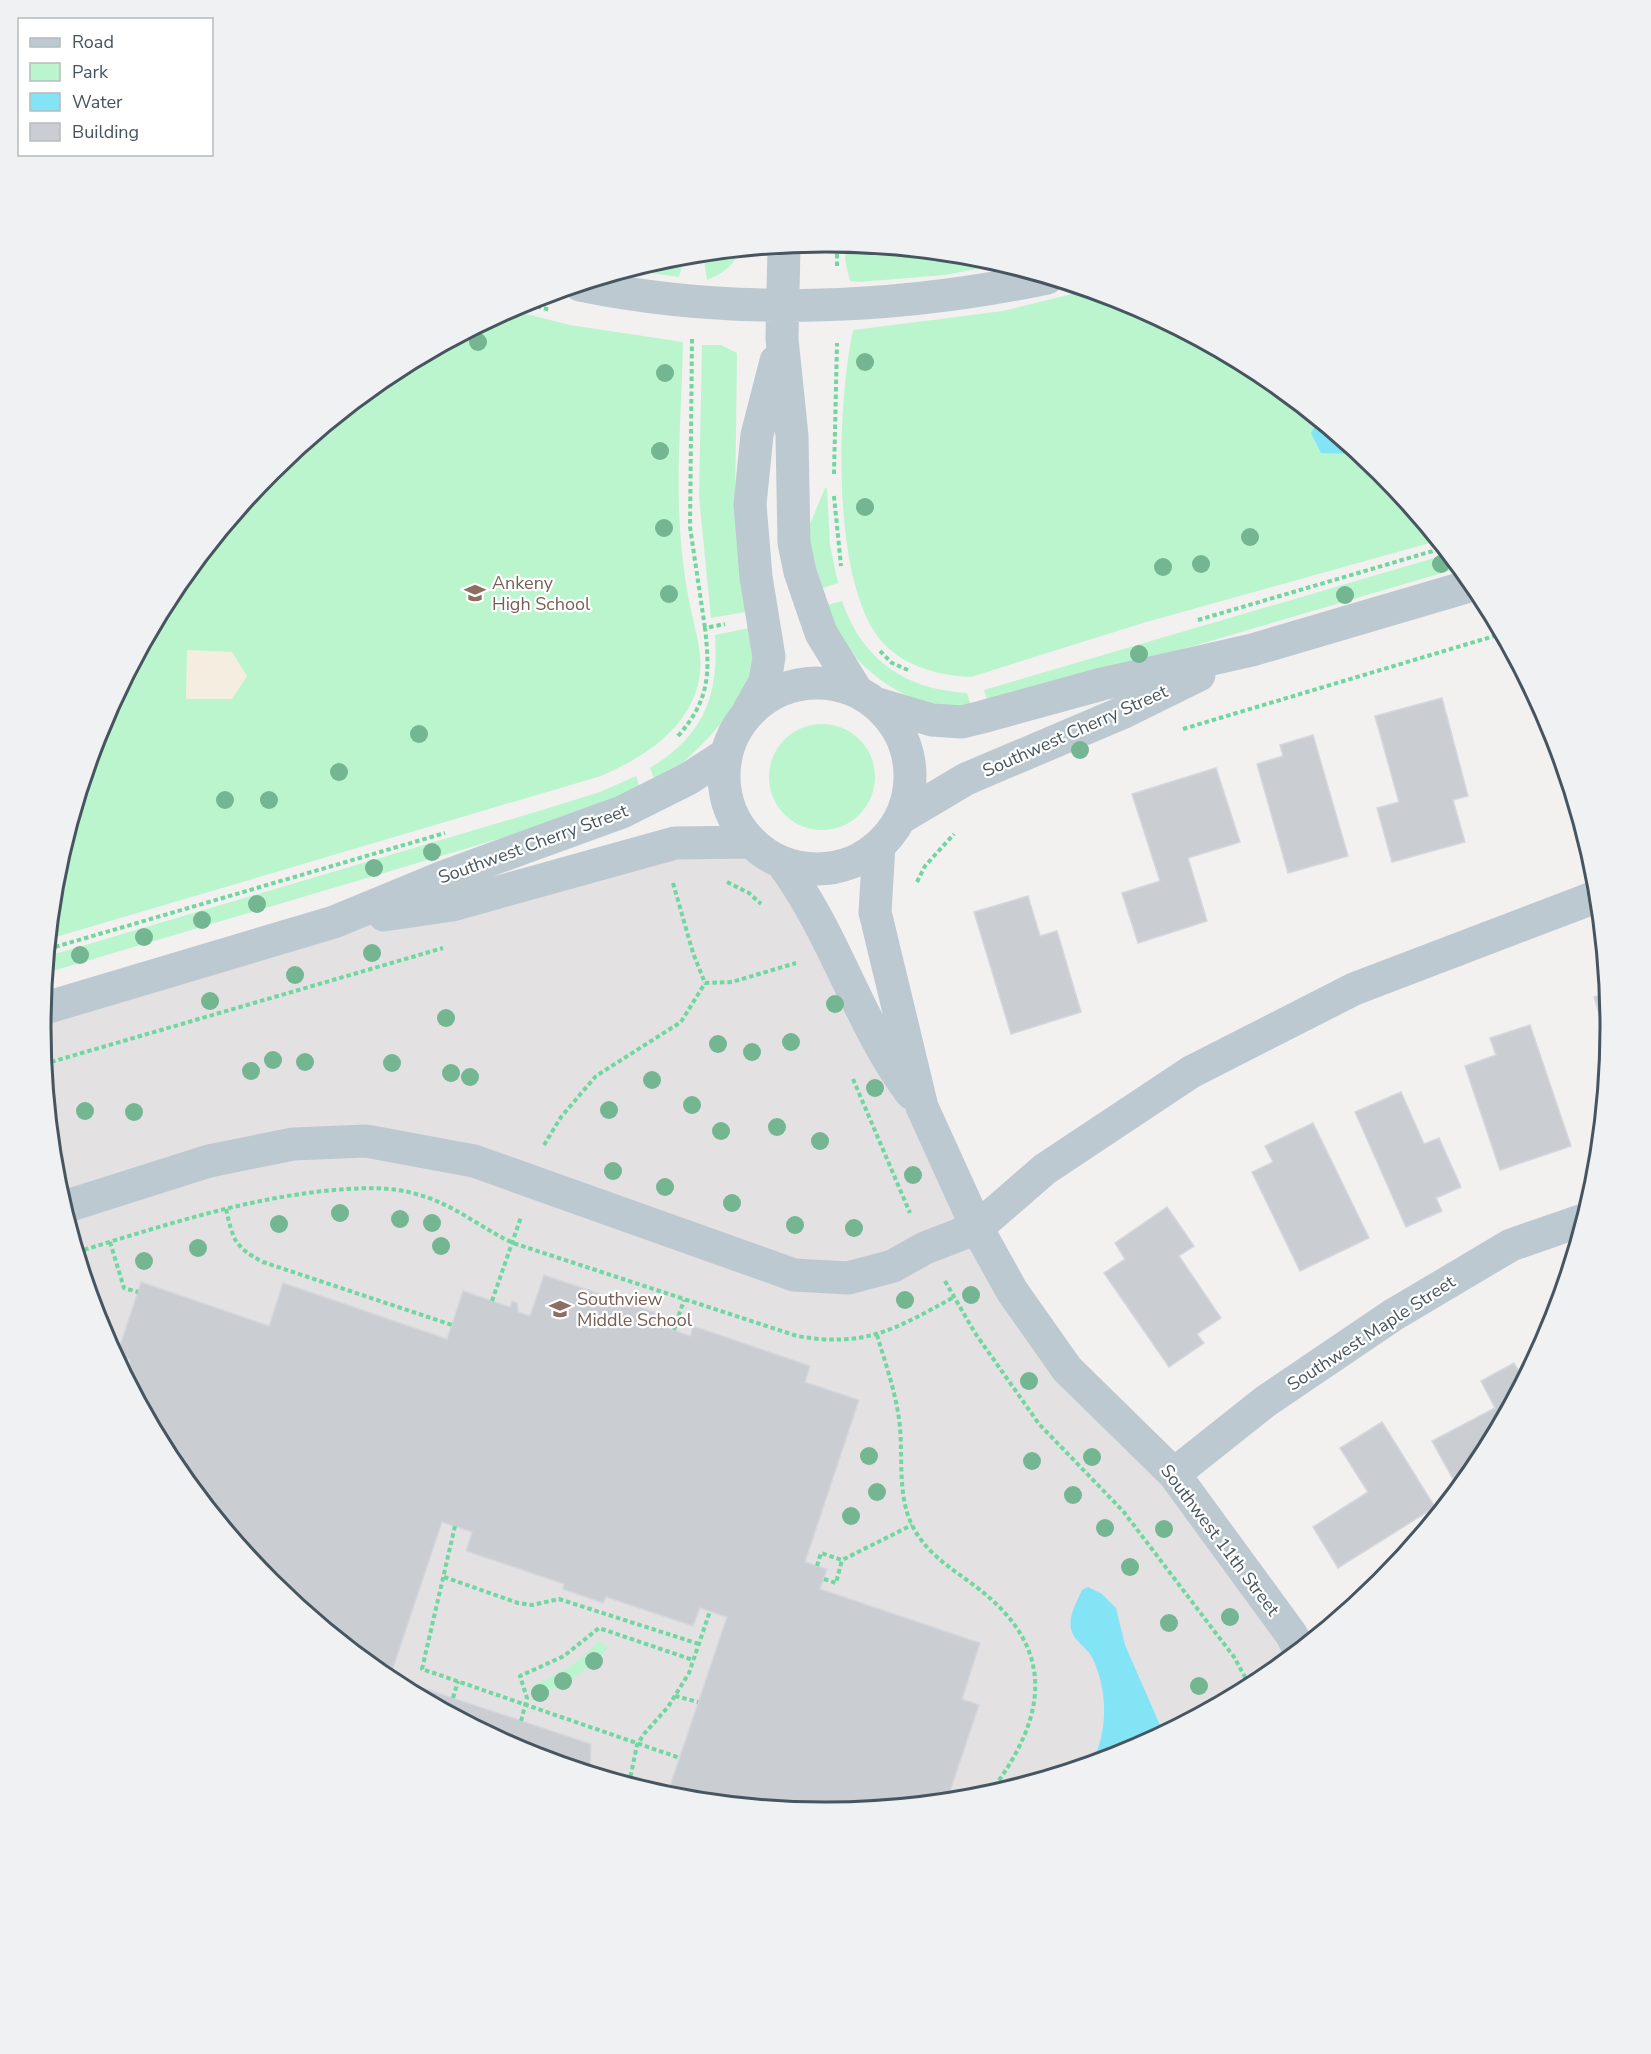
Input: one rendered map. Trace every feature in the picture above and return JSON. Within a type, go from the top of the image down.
[{"type":"street","points":[[782,339],[757,435],[750,504],[756,578],[769,657],[765,682],[734,731],[725,755],[723,786],[732,816],[750,842],[782,863],[807,869],[833,868],[858,861],[879,846],[902,817],[910,788],[909,757],[897,728],[867,697],[821,633],[800,572],[794,543],[792,436],[782,339],[784,254]]},
{"type":"street","points":[[596,288],[692,302],[846,305],[936,298],[1032,281]]},
{"type":"street","name":"Southwest Cherry Street","points":[[867,697],[932,720],[962,722],[1102,684],[1252,650],[1463,588]]},
{"type":"street","name":"Southwest Cherry Street","points":[[902,817],[966,779],[1124,712],[1252,650]]},
{"type":"street","points":[[749,710],[772,693],[799,683],[828,682],[867,697]]},
{"type":"street","name":"Southwest Cherry Street","points":[[52,1006],[334,922],[443,877],[622,812],[688,779],[725,755]]},
{"type":"street","name":"Southwest Cherry Street","points":[[334,922],[452,905],[675,843],[750,842]]},
{"type":"street","name":"Southwest 11th Street","points":[[879,846],[875,912],[922,1107],[976,1228],[1012,1291],[1067,1369],[1174,1474],[1295,1642]]},
{"type":"street","name":"Southwest 11th Street","points":[[782,863],[804,892],[820,921],[873,1036],[890,1065],[922,1107]]},
{"type":"street","points":[[72,1204],[209,1161],[293,1144],[366,1141],[474,1161],[794,1275],[848,1278],[893,1266],[925,1248],[976,1228],[1045,1169],[1191,1072],[1354,989],[1589,900]]},
{"type":"street","name":"Southwest Maple Street","points":[[1174,1474],[1266,1401],[1393,1315],[1511,1245],[1575,1223]]},
{"type":"path","points":[[837,252],[837,267]]},
{"type":"path","points":[[674,740],[692,718],[708,681],[705,628],[690,527],[692,335]]},
{"type":"path","points":[[834,477],[837,341]]},
{"type":"path","points":[[834,489],[842,569]]},
{"type":"path","points":[[1190,622],[1435,550]]},
{"type":"path","points":[[705,628],[733,623]]},
{"type":"path","points":[[1178,730],[1494,636]]},
{"type":"path","points":[[878,649],[892,663],[910,672]]},
{"type":"path","points":[[915,886],[941,845],[959,828]]},
{"type":"path","points":[[56,947],[456,829]]},
{"type":"path","points":[[661,885],[673,882],[693,953],[705,983]]},
{"type":"path","points":[[52,1062],[454,944]]},
{"type":"path","points":[[705,983],[732,982],[802,961]]},
{"type":"path","points":[[543,1147],[561,1117],[596,1076],[681,1022],[705,983]]},
{"type":"path","points":[[84,1250],[225,1209],[287,1194],[378,1188],[414,1193],[449,1204],[484,1229],[513,1243],[806,1338],[826,1341],[877,1335],[896,1329],[954,1297]]},
{"type":"path","points":[[225,1209],[236,1244],[246,1253],[263,1262],[452,1325]]},
{"type":"path","points":[[492,1301],[523,1214]]},
{"type":"path","points":[[110,1242],[124,1288],[138,1292]]},
{"type":"path","points":[[674,1330],[684,1300]]},
{"type":"path","points":[[877,1335],[900,1419],[902,1479],[912,1525],[923,1543],[940,1560],[976,1587],[1010,1618],[1028,1647],[1034,1674],[1034,1710],[1009,1767],[998,1782]]},
{"type":"path","points":[[817,1566],[821,1553],[842,1560],[912,1525]]},
{"type":"path","points":[[455,1526],[422,1669],[680,1758]]},
{"type":"path","points":[[824,1579],[836,1583],[842,1560]]},
{"type":"path","points":[[444,1577],[518,1603],[532,1605],[559,1599],[699,1644]]},
{"type":"path","points":[[631,1776],[638,1745],[675,1696],[693,1660],[710,1611]]},
{"type":"path","points":[[520,1721],[527,1698],[520,1676],[557,1660],[599,1628],[693,1660]]},
{"type":"path","points":[[453,1698],[458,1681]]},
{"type":"path","points":[[675,1696],[698,1702]]},
{"type":"shaded area","name":"Southview Middle School","points":[[750,842],[768,856],[977,1228],[1294,1643],[1213,1698],[1168,1722],[1122,1743],[1074,1760],[977,1787],[927,1795],[826,1802],[724,1795],[674,1787],[577,1760],[529,1743],[438,1698],[395,1671],[354,1641],[278,1575],[243,1538],[182,1457],[131,1370],[92,1276],[77,1227],[58,1128],[51,1027],[52,1006],[334,922]]},
{"type":"green space","points":[[845,253],[876,254],[981,268],[945,275],[859,282],[850,281]]},
{"type":"green space","points":[[736,258],[727,269],[707,280],[704,262]]},
{"type":"green space","points":[[682,266],[679,277],[650,273]]},
{"type":"green space","points":[[1073,294],[1122,311],[1213,356],[1256,383],[1336,445],[1373,479],[1430,543],[1143,623],[971,677],[948,675],[924,669],[903,659],[884,644],[867,617],[854,581],[846,539],[842,493],[843,402],[853,330],[1003,311]]},
{"type":"green space","points":[[524,313],[570,325],[683,342],[679,459],[680,529],[688,597],[699,646],[700,673],[696,692],[678,724],[650,749],[601,776],[57,937],[66,876],[77,827],[110,731],[131,684],[155,640],[211,556],[243,516],[278,479],[354,413],[395,383],[438,356]]},
{"type":"green space","points":[[702,345],[721,345],[737,353],[735,506],[751,611],[711,618],[699,497]]},
{"type":"green space","points":[[825,488],[827,488],[830,545],[838,583],[817,590],[808,529]]},
{"type":"green space","points":[[1440,556],[1450,571],[989,706],[984,690]]},
{"type":"green space","points":[[842,601],[862,640],[889,668],[924,685],[967,693],[972,709],[939,707],[923,702],[891,687],[877,677],[853,654],[823,606]]},
{"type":"green space","points":[[754,627],[753,669],[739,699],[698,748],[656,784],[650,768],[684,742],[704,712],[714,677],[715,635]]},
{"type":"green space","points":[[822,724],[842,728],[860,739],[871,757],[875,777],[871,797],[860,815],[842,826],[822,830],[802,826],[784,815],[773,797],[769,777],[773,757],[784,739],[802,728]]},
{"type":"green space","points":[[636,776],[641,792],[603,808],[54,971],[55,954],[600,792]]},
{"type":"green space","points":[[598,1641],[609,1646],[593,1662],[567,1682],[537,1696],[533,1685],[568,1667],[584,1656]]},
{"type":"sand","points":[[187,650],[232,652],[247,676],[232,699],[186,699]]},
{"type":"water","points":[[1314,427],[1345,454],[1321,453],[1311,433]]},
{"type":"water","points":[[1088,1587],[1102,1594],[1116,1608],[1125,1645],[1160,1726],[1097,1752],[1101,1738],[1104,1711],[1101,1685],[1093,1659],[1075,1638],[1070,1624],[1082,1590]]},
{"type":"building","points":[[1442,698],[1468,796],[1453,800],[1465,842],[1392,862],[1377,808],[1399,802],[1375,716]]},
{"type":"building","points":[[1313,735],[1348,856],[1288,873],[1257,764],[1283,756],[1280,745]]},
{"type":"building","points":[[1216,768],[1240,842],[1188,858],[1207,921],[1138,943],[1122,893],[1160,881],[1132,794]]},
{"type":"building","points":[[1028,896],[1040,936],[1057,931],[1081,1012],[1011,1034],[974,912]]},
{"type":"building","points":[[1599,996],[1600,1015],[1594,997]]},
{"type":"building","points":[[1530,1025],[1571,1146],[1500,1170],[1465,1066],[1496,1055],[1490,1038]]},
{"type":"building","points":[[1401,1092],[1424,1144],[1439,1138],[1461,1187],[1436,1198],[1442,1211],[1406,1227],[1355,1112]]},
{"type":"building","points":[[1313,1123],[1369,1238],[1300,1271],[1252,1172],[1273,1162],[1265,1146]]},
{"type":"building","points":[[1167,1207],[1194,1246],[1179,1256],[1221,1318],[1197,1334],[1204,1343],[1169,1367],[1104,1273],[1125,1259],[1115,1243]]},
{"type":"building","name":"Southview Middle School","points":[[544,1275],[660,1314],[657,1324],[690,1336],[693,1326],[810,1366],[805,1382],[859,1400],[805,1562],[827,1569],[820,1589],[980,1643],[962,1699],[979,1705],[950,1791],[876,1800],[826,1802],[724,1795],[670,1786],[727,1617],[700,1608],[693,1626],[606,1597],[603,1603],[563,1589],[564,1584],[466,1551],[472,1532],[442,1522],[393,1669],[315,1609],[243,1538],[182,1457],[155,1414],[131,1370],[130,1360],[126,1358],[120,1346],[141,1282],[269,1326],[283,1283],[447,1339],[463,1291],[510,1307],[512,1301],[517,1303],[518,1312],[530,1316]]},
{"type":"building","points":[[1514,1363],[1519,1372],[1496,1414],[1453,1479],[1432,1441],[1495,1408],[1481,1381]]},
{"type":"building","points":[[1382,1422],[1434,1505],[1338,1568],[1313,1527],[1368,1492],[1340,1448]]},
{"type":"building","name":"Southview Middle School","points":[[421,1687],[591,1744],[590,1764],[529,1743],[483,1722]]},
{"type":"place","name":"Ankeny High School","points":[[475,593]]},
{"type":"place","name":"Southview Middle School","points":[[560,1309]]}]
